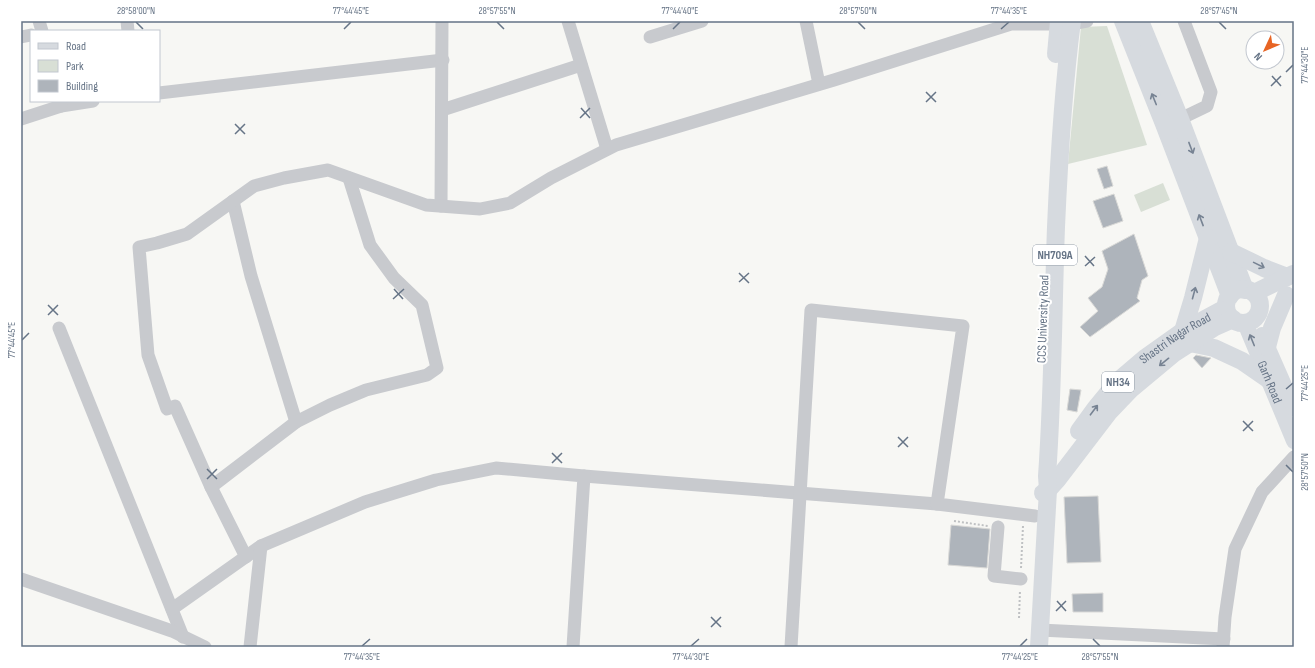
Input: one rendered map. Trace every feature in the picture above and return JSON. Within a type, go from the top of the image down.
[{"type":"highway","points":[[1123,21],[1208,238],[1244,307]]},
{"type":"highway","points":[[1140,21],[1180,119],[1231,252],[1244,307]]},
{"type":"highway","name":"CCS University Road","points":[[1039,638],[1042,487],[1052,227],[1069,22]]},
{"type":"highway","points":[[1208,238],[1193,298],[1186,337],[1242,360],[1268,379]]},
{"type":"highway","points":[[1231,252],[1264,268],[1290,284],[1272,328],[1267,347]]},
{"type":"highway","name":"NH34","points":[[1244,307],[1290,284]]},
{"type":"highway","name":"Shastri Nagar Road","points":[[1042,487],[1095,409],[1118,382],[1145,358],[1244,307]]},
{"type":"highway","name":"CCS University Road","points":[[1027,647],[1035,516],[1042,487]]},
{"type":"main road","name":"Garh Road","points":[[1244,307],[1267,347],[1294,408]]},
{"type":"main road","name":"Garh Road","points":[[1244,307],[1268,379],[1294,441]]},
{"type":"street","points":[[441,206],[443,60],[442,21]]},
{"type":"street","points":[[568,21],[607,149]]},
{"type":"street","points":[[650,37],[702,21]]},
{"type":"street","points":[[806,21],[819,84]]},
{"type":"street","points":[[1180,119],[1207,106],[1211,92],[1184,21]]},
{"type":"street","points":[[246,557],[211,487],[175,406],[167,409],[148,355],[139,247],[187,234],[254,186],[284,178],[328,170],[426,205],[480,209],[510,203],[551,178],[616,145],[1011,24],[1069,22]]},
{"type":"street","points":[[160,93],[443,60]]},
{"type":"street","points":[[442,110],[581,65]]},
{"type":"street","points":[[21,119],[60,103],[76,102]]},
{"type":"street","points":[[211,487],[296,422],[330,405],[366,390],[427,375],[437,368],[422,305],[394,278],[370,245],[348,178]]},
{"type":"street","points":[[233,201],[251,276],[296,422]]},
{"type":"street","points":[[791,647],[811,310],[963,326],[937,504]]},
{"type":"street","points":[[59,328],[183,636]]},
{"type":"street","points":[[1039,638],[1224,643],[1225,617],[1235,549],[1262,492],[1294,457]]},
{"type":"street","points":[[172,609],[261,546],[365,502],[436,480],[496,468],[937,504],[1035,516]]},
{"type":"street","points":[[573,647],[584,476]]},
{"type":"street","points":[[998,527],[994,576],[1021,579]]},
{"type":"street","points":[[250,647],[261,546]]},
{"type":"street","points":[[21,579],[172,631],[205,647]]},
{"type":"path","points":[[954,521],[998,527]]},
{"type":"green space","points":[[1107,26],[1147,145],[1068,164],[1081,27]]},
{"type":"green space","points":[[1163,183],[1170,200],[1141,212],[1134,195]]},
{"type":"building","points":[[1107,166],[1113,186],[1104,189],[1097,169]]},
{"type":"building","points":[[1114,194],[1123,221],[1103,228],[1093,201]]},
{"type":"building","points":[[1134,234],[1148,276],[1142,280],[1137,298],[1140,301],[1090,337],[1080,327],[1098,311],[1088,298],[1102,287],[1108,269],[1102,251]]},
{"type":"building","points":[[1196,355],[1211,358],[1202,368],[1193,358]]},
{"type":"building","points":[[1070,389],[1081,390],[1077,412],[1067,410]]},
{"type":"building","points":[[1098,496],[1101,562],[1067,563],[1064,497]]},
{"type":"building","points":[[951,525],[990,529],[987,568],[948,565]]},
{"type":"building","points":[[1103,593],[1103,612],[1073,612],[1072,594]]}]
